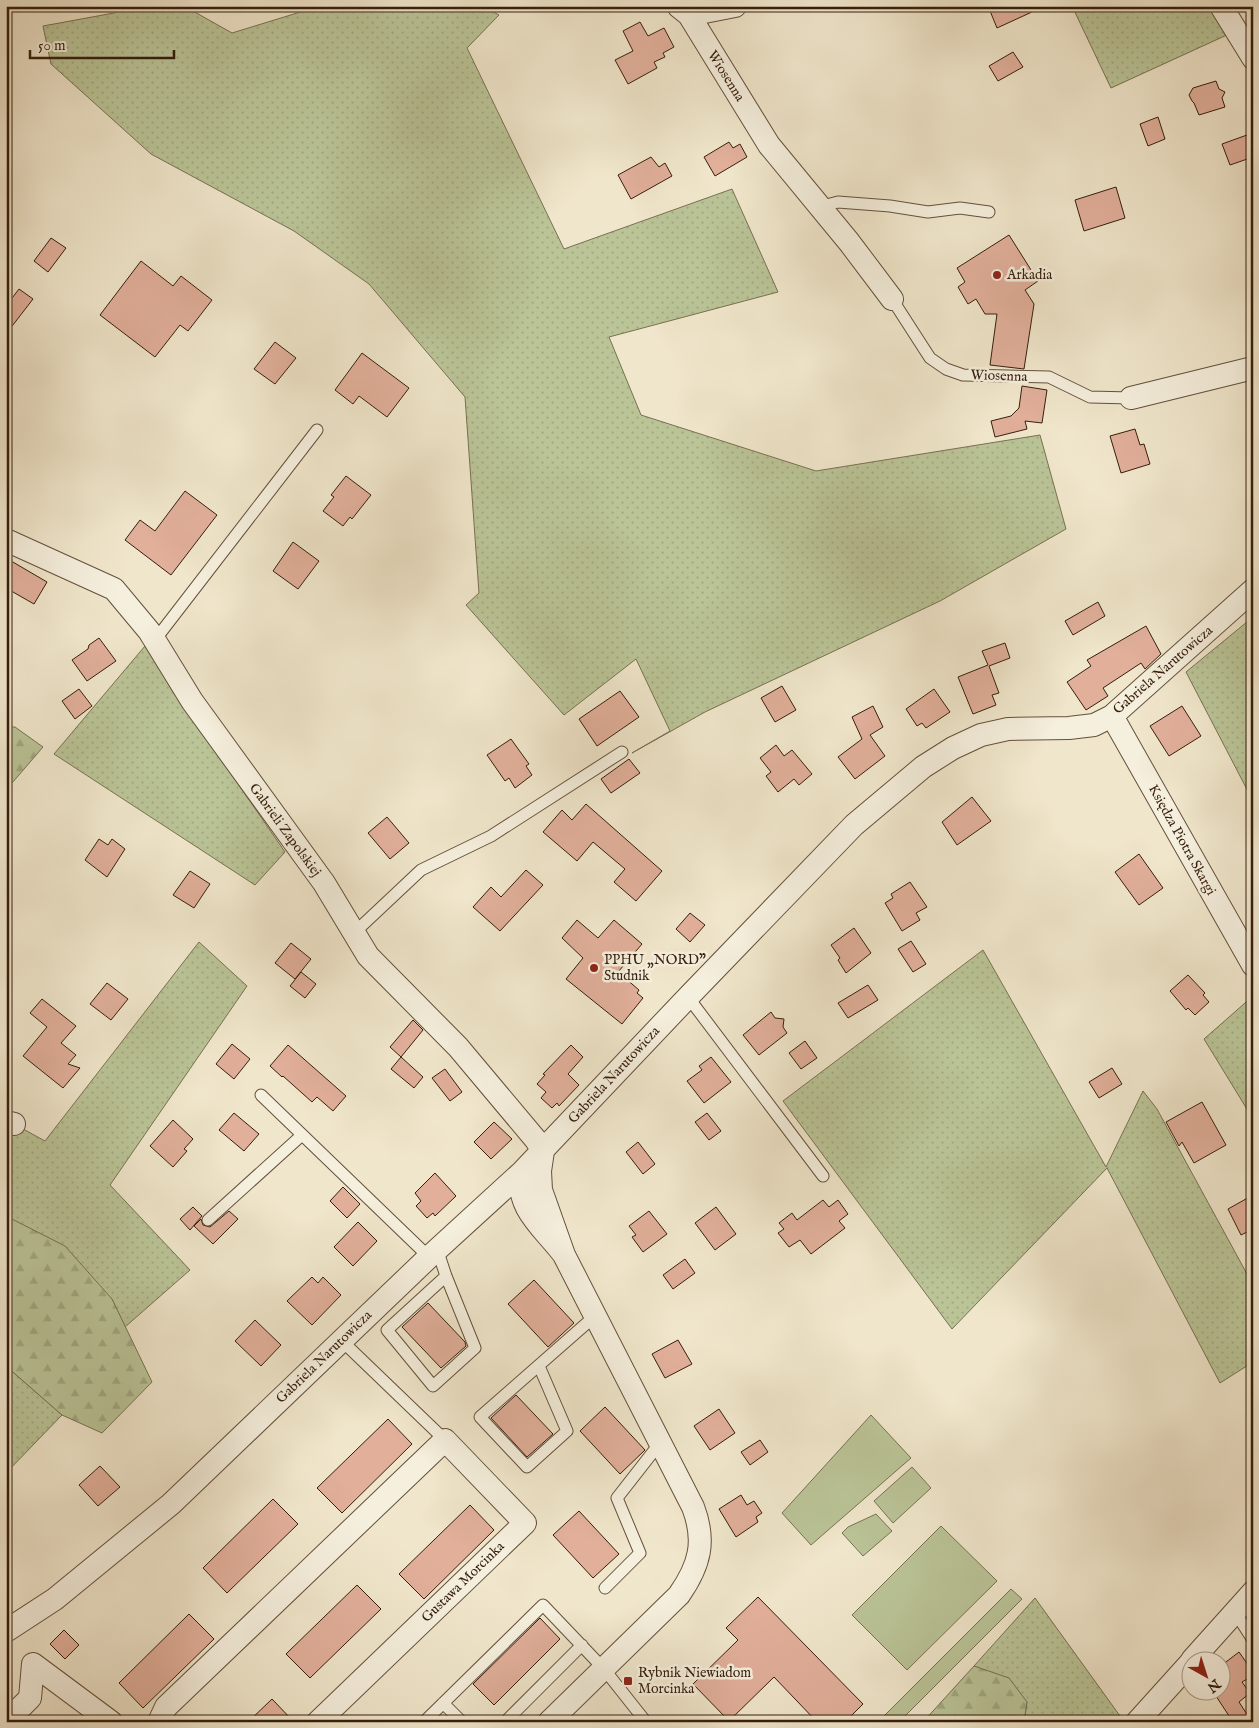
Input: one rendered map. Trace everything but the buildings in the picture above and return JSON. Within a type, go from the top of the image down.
[{"type":"street","name":"Wiosenna","points":[[734,6],[683,11],[769,145],[849,242],[892,298]]},
{"type":"street","points":[[1221,6],[1253,58]]},
{"type":"street","name":"Wiosenna","points":[[1130,398],[1253,368]]},
{"type":"street","name":"Gabrieli Zapolskiej","points":[[6,540],[114,589],[149,631],[192,701],[324,883],[368,956],[458,1047],[489,1082],[543,1151]]},
{"type":"street","name":"Gabriela Narutowicza","points":[[6,1631],[55,1599],[171,1504],[341,1340],[522,1172],[854,825],[923,767],[953,748],[981,736],[1008,729],[1069,728],[1094,725],[1112,716],[1253,590]]},
{"type":"street","name":"Księdza Piotra Skargi","points":[[1112,716],[1253,965]]},
{"type":"street","points":[[541,1190],[540,1171],[543,1151]]},
{"type":"street","points":[[549,1722],[679,1595],[687,1583],[698,1558],[700,1545],[698,1520],[564,1255],[541,1190],[536,1182],[522,1172],[520,1190],[522,1200],[528,1211],[564,1255]]},
{"type":"street","points":[[491,1200],[508,1201],[528,1211]]},
{"type":"street","points":[[159,1722],[166,1707],[445,1440]]},
{"type":"street","name":"Gustawa Morcinka","points":[[318,1722],[525,1523],[445,1440]]},
{"type":"street","points":[[1202,1650],[1253,1592]]},
{"type":"street","points":[[6,1722],[30,1698],[34,1664],[111,1722]]},
{"type":"street","points":[[1137,1722],[1182,1672]]},
{"type":"lane","points":[[819,207],[838,202],[890,206],[928,212],[960,208],[989,212]]},
{"type":"lane","name":"Wiosenna","points":[[892,298],[930,358],[946,369],[963,375],[1049,377],[1090,397],[1130,398]]},
{"type":"lane","points":[[155,640],[317,430]]},
{"type":"lane","points":[[354,933],[421,870],[491,836],[622,752]]},
{"type":"lane","points":[[688,997],[823,1176]]},
{"type":"lane","points":[[261,1095],[302,1135],[433,1253],[446,1276],[475,1348],[433,1386],[387,1330],[446,1276]]},
{"type":"lane","points":[[208,1220],[302,1135]]},
{"type":"lane","points":[[539,1366],[567,1431],[527,1467],[480,1416],[595,1316]]},
{"type":"lane","name":"Gustawa Morcinka","points":[[341,1340],[445,1440]]},
{"type":"lane","points":[[605,1588],[640,1553],[617,1498],[660,1443]]},
{"type":"lane","points":[[424,1722],[543,1605],[604,1668],[646,1722]]},
{"type":"lane","points":[[1236,1612],[1253,1640]]},
{"type":"lane","points":[[504,1722],[582,1645]]},
{"type":"lane","points":[[443,1703],[462,1722]]},
{"type":"green space","points":[[125,6],[184,6],[232,33],[320,6],[482,6],[499,15],[467,48],[564,249],[732,189],[778,292],[609,337],[641,415],[816,471],[1040,435],[1066,529],[940,601],[705,712],[632,753],[670,731],[636,659],[564,715],[466,605],[479,593],[465,397],[369,284],[294,231],[151,154],[51,64],[43,26],[114,13]]},
{"type":"green space","points":[[1072,6],[1211,6],[1229,34],[1111,88]]},
{"type":"green space","points":[[1253,617],[1253,801],[1186,672]]},
{"type":"green space","points":[[145,646],[285,852],[255,885],[54,754]]},
{"type":"green space","points":[[6,727],[15,727],[43,747],[6,790]]},
{"type":"green space","points":[[199,942],[247,986],[110,1185],[190,1270],[125,1327],[112,1299],[6,1216],[6,1148],[14,1124],[45,1141]]},
{"type":"green space","points":[[983,950],[1106,1167],[1143,1091],[1157,1109],[1253,1285],[1253,1362],[1220,1383],[1107,1168],[952,1329],[783,1101]]},
{"type":"green space","points":[[1253,996],[1253,1119],[1204,1039]]},
{"type":"green space","points":[[6,1216],[65,1246],[112,1299],[152,1382],[102,1433],[62,1415],[6,1366]]},
{"type":"green space","points":[[6,1366],[62,1415],[6,1473]]},
{"type":"green space","points":[[871,1415],[911,1458],[811,1545],[782,1513]]},
{"type":"green space","points":[[912,1467],[931,1488],[893,1523],[874,1501]]},
{"type":"green space","points":[[876,1514],[892,1531],[863,1556],[842,1533],[848,1527]]},
{"type":"green space","points":[[941,1526],[997,1581],[907,1670],[852,1615]]},
{"type":"green space","points":[[1011,1589],[1022,1599],[899,1722],[878,1722]]},
{"type":"green space","points":[[1035,1598],[1120,1716],[1116,1722],[1024,1722],[1027,1702],[974,1666]]},
{"type":"green space","points":[[974,1666],[1009,1678],[1027,1702],[1024,1722],[923,1722]]},
{"type":"place","name":"Arkadia","points":[[997,275]]},
{"type":"place","name":"PPHU „NORD” Studnik","points":[[594,968]]},
{"type":"place","name":"Rybnik Niewiadom Morcinka","points":[[628,1681]]}]
